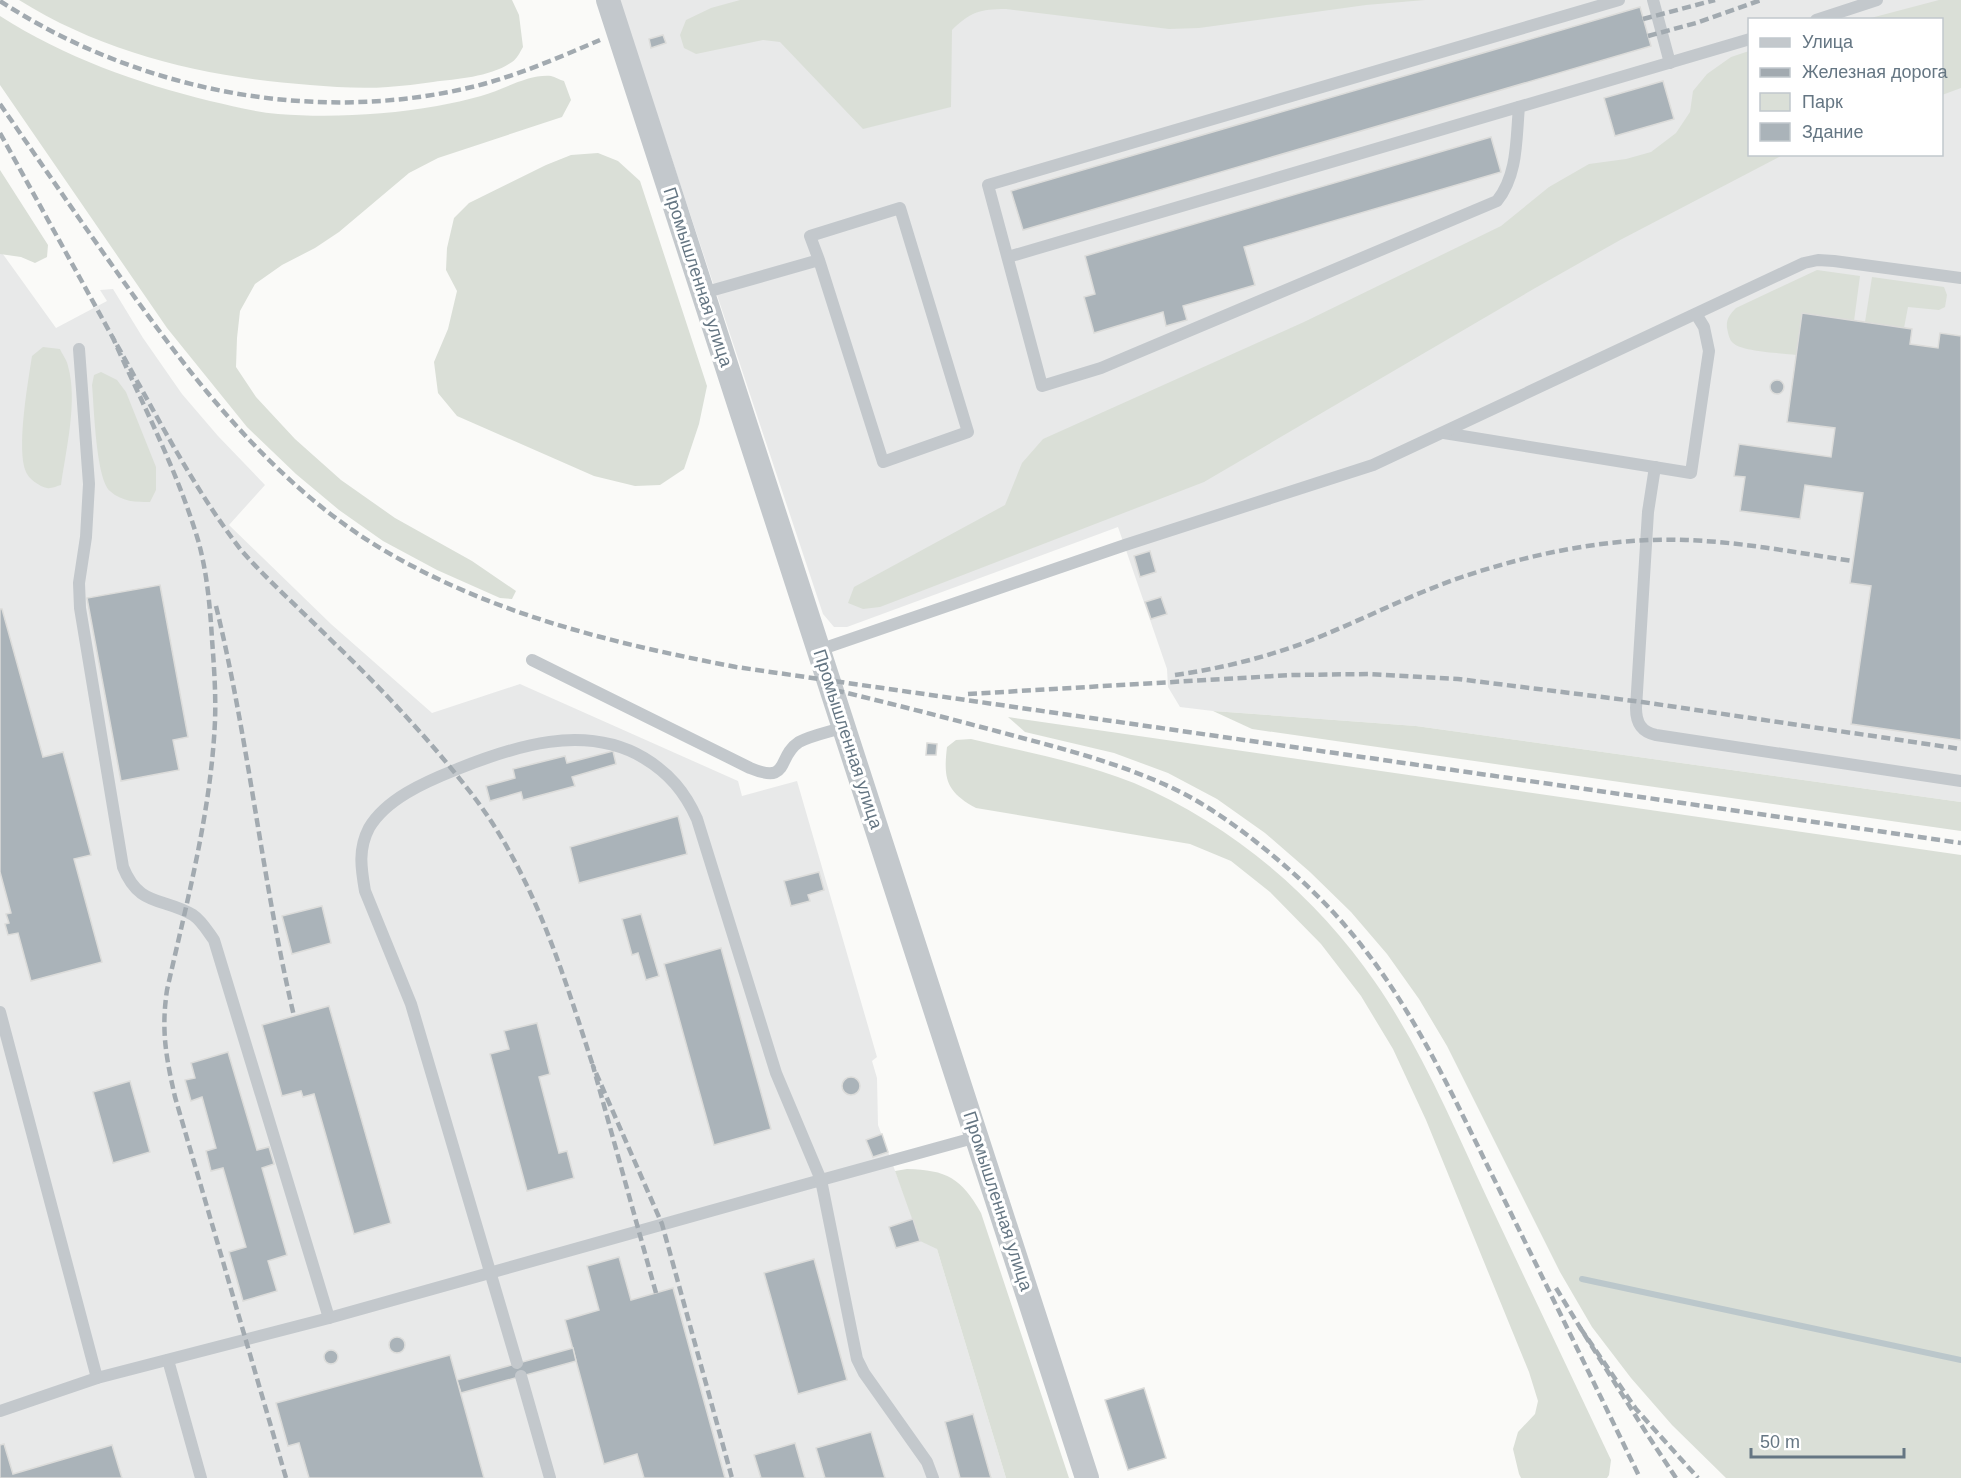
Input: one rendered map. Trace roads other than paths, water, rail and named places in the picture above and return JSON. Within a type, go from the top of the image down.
[{"type":"street","name":"Промышленная улица","points":[[608,0],[1087,1478]]},
{"type":"lane","points":[[1519,107],[1512,176],[1506,190],[1497,201],[1101,368],[1042,386],[988,185],[1619,0]]},
{"type":"lane","points":[[1653,0],[1670,63]]},
{"type":"lane","points":[[1822,18],[1877,0]]},
{"type":"lane","points":[[1008,257],[1748,39]]},
{"type":"lane","points":[[900,208],[968,432],[883,462],[819,260],[810,236],[900,208]]},
{"type":"lane","points":[[703,292],[819,260]]},
{"type":"lane","points":[[819,650],[1125,545],[1356,472],[1391,458],[1797,266],[1818,260],[1834,261],[1961,278]]},
{"type":"lane","points":[[1444,433],[1691,473],[1709,351],[1704,327],[1696,314]]},
{"type":"lane","points":[[79,349],[88,484],[86,537],[78,583],[80,608],[123,867],[128,880],[137,892],[194,916],[214,940],[328,1318]]},
{"type":"lane","points":[[1655,467],[1648,512],[1636,708],[1638,723],[1642,730],[1648,734],[1961,781]]},
{"type":"lane","points":[[532,660],[750,768],[768,774],[776,773],[782,767],[792,749],[799,743],[844,727]]},
{"type":"lane","points":[[518,1363],[411,1004],[365,891],[361,848],[370,827],[385,809],[403,796],[452,771],[509,750],[557,741],[608,742],[633,752],[657,766],[675,782],[688,800],[697,819],[776,1073],[821,1180],[856,1359],[927,1462],[933,1478]]},
{"type":"lane","points":[[0,1012],[97,1378]]},
{"type":"lane","points":[[0,1411],[97,1378],[328,1318],[977,1137]]},
{"type":"lane","points":[[168,1360],[201,1478]]},
{"type":"lane","points":[[521,1376],[550,1478]]},
{"type":"waterway","points":[[1582,1279],[1961,1360]]},
{"type":"railway","points":[[1643,19],[1715,0]]},
{"type":"railway","points":[[1648,36],[1696,23],[1761,0]]},
{"type":"railway","points":[[0,1],[53,32],[110,58],[169,78],[229,92],[291,100],[353,102],[415,98],[492,82],[600,40]]},
{"type":"railway","points":[[0,104],[173,349],[204,389],[272,463],[309,497],[349,528],[392,555],[474,595],[516,611],[603,638],[736,667],[1961,843]]},
{"type":"railway","points":[[0,133],[113,338]]},
{"type":"railway","points":[[286,1478],[175,1097],[165,1044],[164,1018],[167,990],[197,856],[213,755],[215,690],[206,577],[198,540],[180,488],[113,338],[189,473],[241,550],[406,716],[458,776],[495,827],[514,859],[545,926],[593,1066]]},
{"type":"railway","points":[[1175,675],[1231,665],[1288,649],[1444,583],[1489,568],[1573,548],[1630,541],[1686,540],[1749,545],[1853,561]]},
{"type":"railway","points":[[216,606],[238,708],[273,914],[294,1016]]},
{"type":"railway","points":[[968,694],[1292,675],[1370,674],[1458,679],[1642,702],[1961,749]]},
{"type":"railway","points":[[822,687],[1051,746],[1110,763],[1149,778],[1192,798],[1227,820],[1295,874],[1317,895],[1371,958],[1393,989],[1431,1054],[1640,1478]]},
{"type":"railway","points":[[656,1293],[593,1066],[662,1224],[732,1478]]},
{"type":"railway","points":[[1556,1288],[1581,1329]]},
{"type":"railway","points":[[1676,1478],[1581,1329],[1636,1409],[1698,1478]]}]
